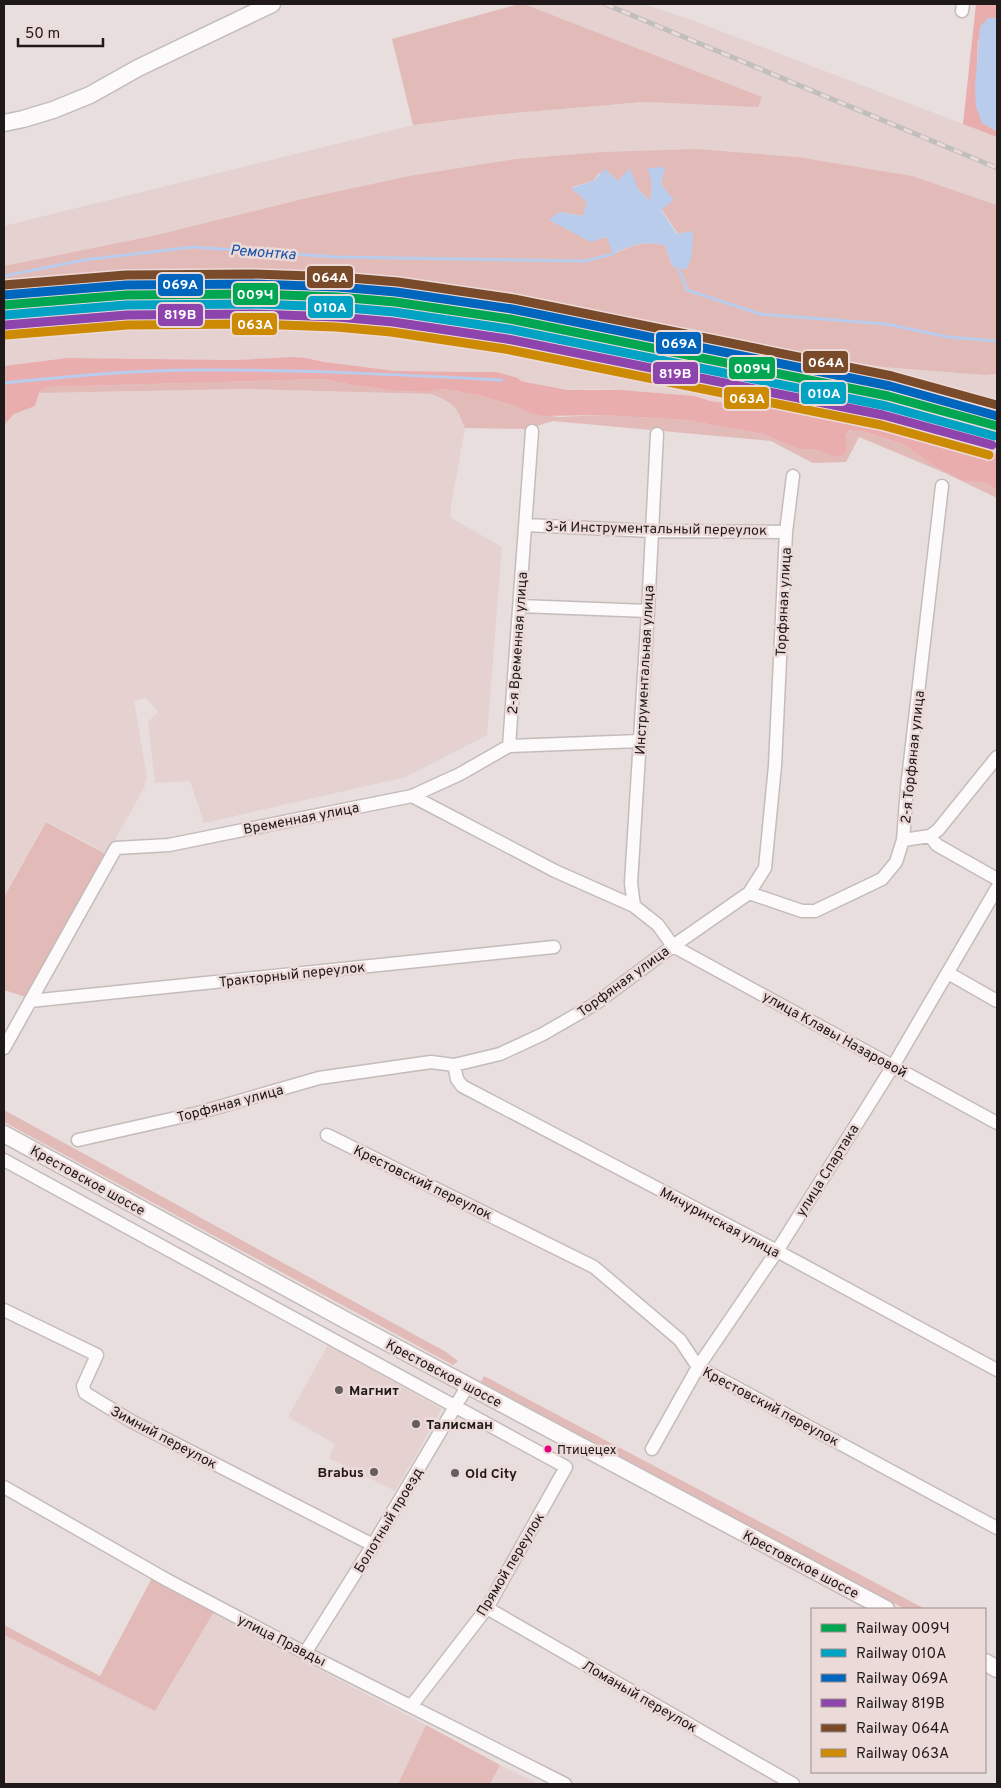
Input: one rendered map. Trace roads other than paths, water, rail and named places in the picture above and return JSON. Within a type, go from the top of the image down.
[{"type":"main road","points":[[4,123],[38,114],[90,94],[138,68],[272,4]]},
{"type":"main road","name":"Крестовское шоссе","points":[[4,1134],[884,1608]]},
{"type":"main road","points":[[986,1663],[997,1669]]},
{"type":"street","name":"2-я Временная улица","points":[[510,746],[532,432]]},
{"type":"street","name":"Инструментальная улица","points":[[634,906],[631,882],[657,434]]},
{"type":"street","name":"Торфяная улица","points":[[78,1140],[198,1112],[319,1078],[430,1062],[454,1065],[500,1054],[543,1034],[595,1004],[749,893],[765,868],[775,766],[786,532],[793,476]]},
{"type":"street","name":"2-я Торфяная улица","points":[[749,893],[802,911],[815,911],[882,879],[896,862],[903,840],[942,486]]},
{"type":"street","name":"3-й Инструментальный переулок","points":[[526,525],[652,531],[786,532]]},
{"type":"street","points":[[520,606],[648,611]]},
{"type":"street","points":[[412,796],[460,774],[510,746],[640,741]]},
{"type":"street","points":[[903,840],[930,836],[938,830],[997,756]]},
{"type":"street","points":[[412,796],[555,871],[634,906],[658,925],[673,946]]},
{"type":"street","name":"Временная улица","points":[[4,1048],[116,848],[169,845],[412,796]]},
{"type":"street","points":[[930,836],[937,845],[997,879]]},
{"type":"street","name":"улица Спартака","points":[[652,1449],[698,1367],[777,1251],[893,1066],[997,888]]},
{"type":"street","name":"улица Клавы Назаровой","points":[[673,946],[997,1123]]},
{"type":"street","name":"Тракторный переулок","points":[[30,1001],[554,947]]},
{"type":"street","points":[[948,973],[997,1001]]},
{"type":"street","name":"Мичуринская улица","points":[[454,1065],[457,1078],[462,1086],[777,1251],[997,1370]]},
{"type":"street","name":"Крестовский переулок","points":[[327,1135],[594,1268],[680,1340],[698,1367],[997,1528]]},
{"type":"street","points":[[4,1160],[456,1407]]},
{"type":"street","name":"Зимний переулок","points":[[4,1310],[97,1355],[83,1386],[85,1393],[131,1421],[373,1546]]},
{"type":"street","name":"Болотный проезд","points":[[305,1653],[373,1546],[468,1385]]},
{"type":"street","name":"Прямой переулок","points":[[412,1705],[487,1608],[566,1467],[456,1407]]},
{"type":"street","name":"улица Правды","points":[[4,1487],[167,1580],[305,1653],[412,1705],[565,1784]]},
{"type":"street","name":"Ломаный переулок","points":[[487,1608],[794,1784]]},
{"type":"water","points":[[988,18],[997,18],[997,131],[982,123],[976,106],[975,87],[980,27]]},
{"type":"water","points":[[665,167],[661,184],[674,200],[661,210],[677,234],[693,231],[692,256],[687,269],[672,266],[665,245],[638,244],[613,254],[607,237],[591,242],[549,220],[559,212],[583,216],[587,202],[571,188],[593,181],[605,169],[618,181],[630,168],[638,189],[650,201],[652,185],[648,168]]},
{"type":"waterway","name":"Ремонтка","points":[[4,276],[84,260],[193,247],[336,257],[585,261],[613,254]]},
{"type":"waterway","points":[[678,267],[687,290],[760,314],[886,324],[948,337],[997,341]]},
{"type":"waterway","points":[[4,383],[108,374],[185,370],[320,372],[502,380]]},
{"type":"railway","points":[[605,4],[997,168]]},
{"type":"rail line","name":"064А","points":[[4,285],[126,275],[252,274],[339,277],[398,282],[514,299],[892,376],[997,405]]},
{"type":"rail line","name":"069А","points":[[4,295],[126,285],[252,284],[338,287],[396,292],[512,309],[890,386],[997,416]]},
{"type":"rail line","name":"009Ч","points":[[4,305],[126,295],[252,294],[338,297],[395,302],[510,319],[888,396],[997,426]]},
{"type":"rail line","name":"010А","points":[[5,315],[126,305],[252,304],[337,307],[394,312],[508,329],[886,406],[994,436]]},
{"type":"rail line","name":"819В","points":[[6,325],[127,315],[252,314],[337,317],[393,322],[507,339],[883,415],[992,445]]},
{"type":"rail line","name":"063А","points":[[6,335],[127,325],[252,324],[336,327],[391,332],[505,349],[881,425],[989,455]]},
{"type":"place","name":"Магнит","points":[[339,1390]]},
{"type":"place","name":"Талисман","points":[[416,1424]]},
{"type":"place","name":"Птицецех","points":[[548,1449]]},
{"type":"place","name":"Brabus","points":[[374,1472]]},
{"type":"place","name":"Old City","points":[[455,1473]]}]
